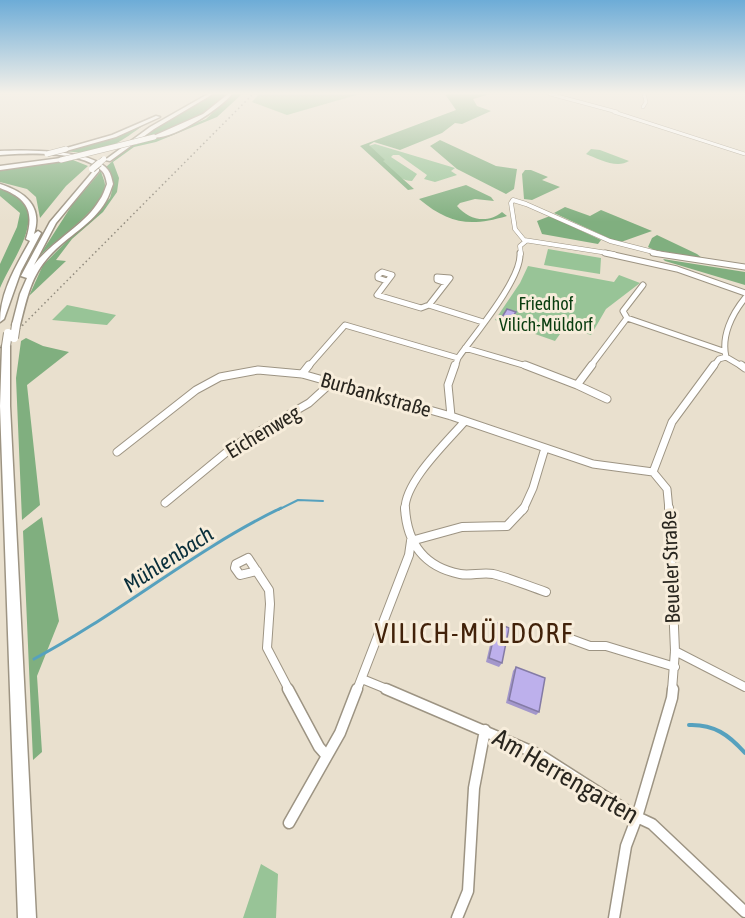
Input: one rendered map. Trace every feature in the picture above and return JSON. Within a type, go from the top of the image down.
[{"type":"highway","points":[[0,163],[47,154],[108,137]]},
{"type":"highway","points":[[0,319],[17,271],[40,230],[65,196],[133,137]]},
{"type":"highway","points":[[106,159],[139,137]]},
{"type":"highway","points":[[0,168],[62,160],[106,151],[154,137]]},
{"type":"highway","points":[[0,153],[41,152],[73,155],[99,165],[108,177],[109,186],[102,203],[42,260],[32,275],[13,325],[11,376],[5,406]]},
{"type":"highway","points":[[27,918],[21,734],[10,546],[5,406],[6,346],[28,268],[49,228],[94,169]]},
{"type":"highway","points":[[0,186],[24,198],[34,215],[33,227],[9,280],[0,314]]},
{"type":"street","points":[[692,137],[745,154]]},
{"type":"street","points":[[745,267],[631,248],[592,235],[536,207],[516,200],[514,215],[517,231],[519,237],[526,241],[572,246],[636,258],[745,292]]},
{"type":"street","points":[[451,416],[448,385],[458,358],[514,279],[521,260],[520,246],[526,241]]},
{"type":"street","points":[[387,281],[377,295],[421,308],[429,304],[446,283]]},
{"type":"street","points":[[643,285],[623,311],[627,318],[724,354],[745,369]]},
{"type":"street","points":[[653,472],[672,422],[724,354],[732,318],[745,298]]},
{"type":"street","points":[[429,304],[483,322]]},
{"type":"street","points":[[577,385],[627,318]]},
{"type":"street","points":[[302,374],[345,325],[458,358]]},
{"type":"street","points":[[465,348],[527,366],[607,399]]},
{"type":"street","name":"Burbankstraße","points":[[117,452],[196,390],[220,377],[258,370],[302,374],[451,416],[592,464],[653,472]]},
{"type":"street","name":"Eichenweg","points":[[165,503],[234,446],[260,430],[300,411],[318,399],[331,383]]},
{"type":"street","points":[[465,421],[422,471],[405,501],[406,526],[411,542],[441,568],[461,574],[492,574],[546,592]]},
{"type":"street","points":[[411,542],[460,528],[478,525],[504,527],[510,524],[522,509],[531,492],[545,448]]},
{"type":"street","name":"Beueler Straße","points":[[614,918],[626,846],[637,817],[672,698],[675,667],[668,499],[663,483],[653,472]]},
{"type":"street","points":[[289,824],[340,733],[363,679],[409,555],[411,542]]},
{"type":"street","points":[[256,571],[268,589],[269,596],[265,636],[267,648],[314,737],[326,755]]},
{"type":"street","points":[[560,635],[590,646],[606,646],[675,667]]},
{"type":"street","points":[[675,651],[745,687]]},
{"type":"street","name":"Am Herrengarten","points":[[363,679],[540,755],[637,817],[652,824],[745,912]]},
{"type":"street","points":[[457,918],[468,891],[474,788],[485,730]]},
{"type":"green space","points":[[113,137],[126,137],[99,151],[79,153],[67,151]]},
{"type":"green space","points":[[161,137],[169,137],[134,147],[113,162],[119,178],[117,192],[103,212],[72,239],[56,260],[66,261],[29,296],[43,265],[110,198],[112,181],[111,174],[106,167],[128,147]]},
{"type":"green space","points":[[384,137],[433,137],[400,150],[374,142],[369,145],[414,189],[408,190],[360,146]]},
{"type":"green space","points":[[440,140],[496,166],[517,169],[514,189],[506,194],[457,169],[430,146]]},
{"type":"green space","points":[[375,144],[455,168],[451,171],[457,175],[435,182],[424,179],[427,175],[399,155],[393,155],[391,157],[417,174],[412,181],[406,180],[393,173],[365,147]]},
{"type":"green space","points":[[591,149],[629,161],[619,164],[607,162],[586,154]]},
{"type":"green space","points":[[73,160],[88,166],[66,186],[40,218],[36,197],[27,189],[0,182],[0,169]]},
{"type":"green space","points":[[525,170],[548,177],[542,180],[560,187],[532,200],[524,199],[522,174]]},
{"type":"green space","points":[[101,171],[105,185],[97,204],[38,258],[72,205]]},
{"type":"green space","points":[[466,185],[491,197],[494,201],[475,199],[460,203],[457,206],[467,215],[484,219],[502,212],[507,216],[482,222],[460,221],[440,214],[419,199]]},
{"type":"green space","points":[[0,189],[17,197],[26,207],[28,219],[21,247],[0,288],[0,264],[17,227],[20,213],[0,196]]},
{"type":"green space","points":[[565,207],[590,216],[601,210],[652,231],[621,242],[615,241],[554,213]]},
{"type":"green space","points":[[550,216],[601,240],[598,244],[542,234],[537,221]]},
{"type":"green space","points":[[657,235],[702,258],[648,247],[652,238]]},
{"type":"green space","points":[[548,249],[601,258],[600,274],[544,265]]},
{"type":"green space","points":[[663,259],[745,272],[745,285],[665,261]]},
{"type":"green space","name":"Friedhof Vilich-Müldorf","points":[[528,266],[614,282],[619,275],[640,283],[606,309],[591,335],[565,327],[555,341],[495,320],[520,283]]},
{"type":"green space","points":[[67,305],[116,315],[107,325],[52,320]]},
{"type":"green space","points":[[26,338],[43,346],[69,352],[27,385],[40,505],[22,520],[16,378],[21,341]]},
{"type":"green space","points":[[42,517],[59,621],[37,676],[42,752],[33,760],[23,531]]},
{"type":"green space","points":[[261,864],[278,874],[276,918],[243,918]]},
{"type":"building","points":[[507,309],[516,312],[511,319],[502,317]]},
{"type":"building","points":[[497,623],[509,628],[502,663],[489,658]]},
{"type":"building","points":[[516,667],[545,678],[539,712],[509,700]]},
{"type":"waterway","name":"Mühlenbach","points":[[278,510],[298,500],[323,501]]},
{"type":"waterway","name":"Mühlenbach","points":[[34,659],[218,543],[281,508]]},
{"type":"waterway","name":"Mühlenbach","points":[[689,725],[706,726],[720,732],[745,753]]},
{"type":"railway","points":[[0,348],[210,137]]},
{"type":"district","name":"VILICH-MÜLDORF","points":[[474,633]]}]
